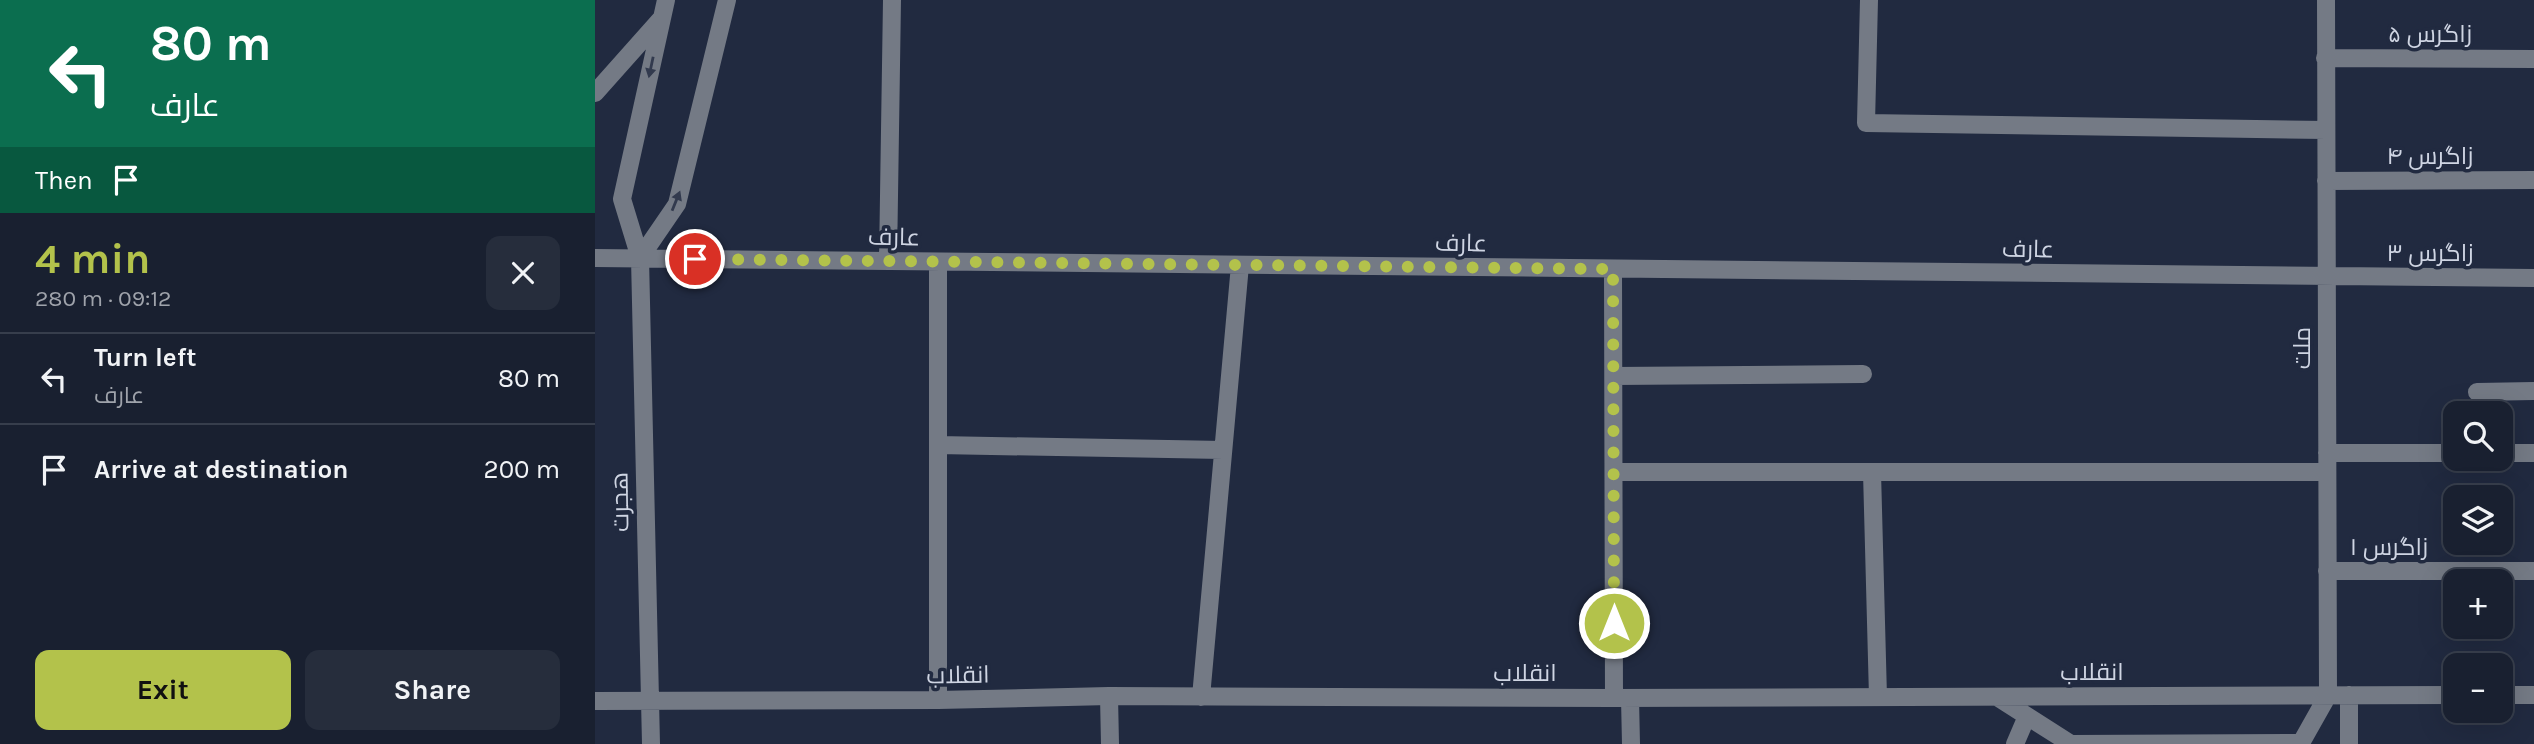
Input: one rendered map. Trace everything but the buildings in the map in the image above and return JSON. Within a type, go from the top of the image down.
[{"type":"street","points":[[640,258],[677,204],[727,0]]},
{"type":"street","points":[[888,261],[892,0]]},
{"type":"street","points":[[1869,0],[1866,122],[2326,130]]},
{"type":"street","name":"ملت","points":[[2326,0],[2328,695]]},
{"type":"street","points":[[595,93],[664,9]]},
{"type":"street","name":"هجرت","points":[[650,744],[640,258],[622,199],[664,9]]},
{"type":"street","name":"زاگرس ۵","points":[[2325,58],[2534,59]]},
{"type":"street","name":"زاگرس ۴","points":[[2326,181],[2534,180]]},
{"type":"street","name":"عارف","points":[[595,258],[2326,276]]},
{"type":"street","points":[[938,261],[938,700]]},
{"type":"street","points":[[1201,696],[1240,265]]},
{"type":"street","points":[[1613,269],[1614,472],[1622,698],[1631,744]]},
{"type":"street","name":"زاگرس ۳","points":[[2326,276],[2534,278]]},
{"type":"street","points":[[1614,376],[1863,374]]},
{"type":"street","points":[[2477,392],[2534,391]]},
{"type":"street","points":[[938,445],[1223,450]]},
{"type":"street","points":[[2327,453],[2443,453]]},
{"type":"street","points":[[2513,453],[2534,453]]},
{"type":"street","points":[[1614,472],[2327,472]]},
{"type":"street","points":[[1872,472],[1878,697]]},
{"type":"street","name":"زاگرس ۱","points":[[2327,571],[2534,571]]},
{"type":"street","points":[[1996,697],[2071,744],[2301,743],[2328,695]]},
{"type":"street","points":[[2349,695],[2349,744]]},
{"type":"street","name":"انقلاب","points":[[595,701],[938,700],[1109,696],[1622,698],[2443,695]]},
{"type":"street","points":[[2513,695],[2534,695]]},
{"type":"street","points":[[1109,696],[1110,744]]},
{"type":"street","points":[[2015,744],[2027,716]]},
{"type":"route","points":[[695,259],[1613,269],[1614,623]]}]
